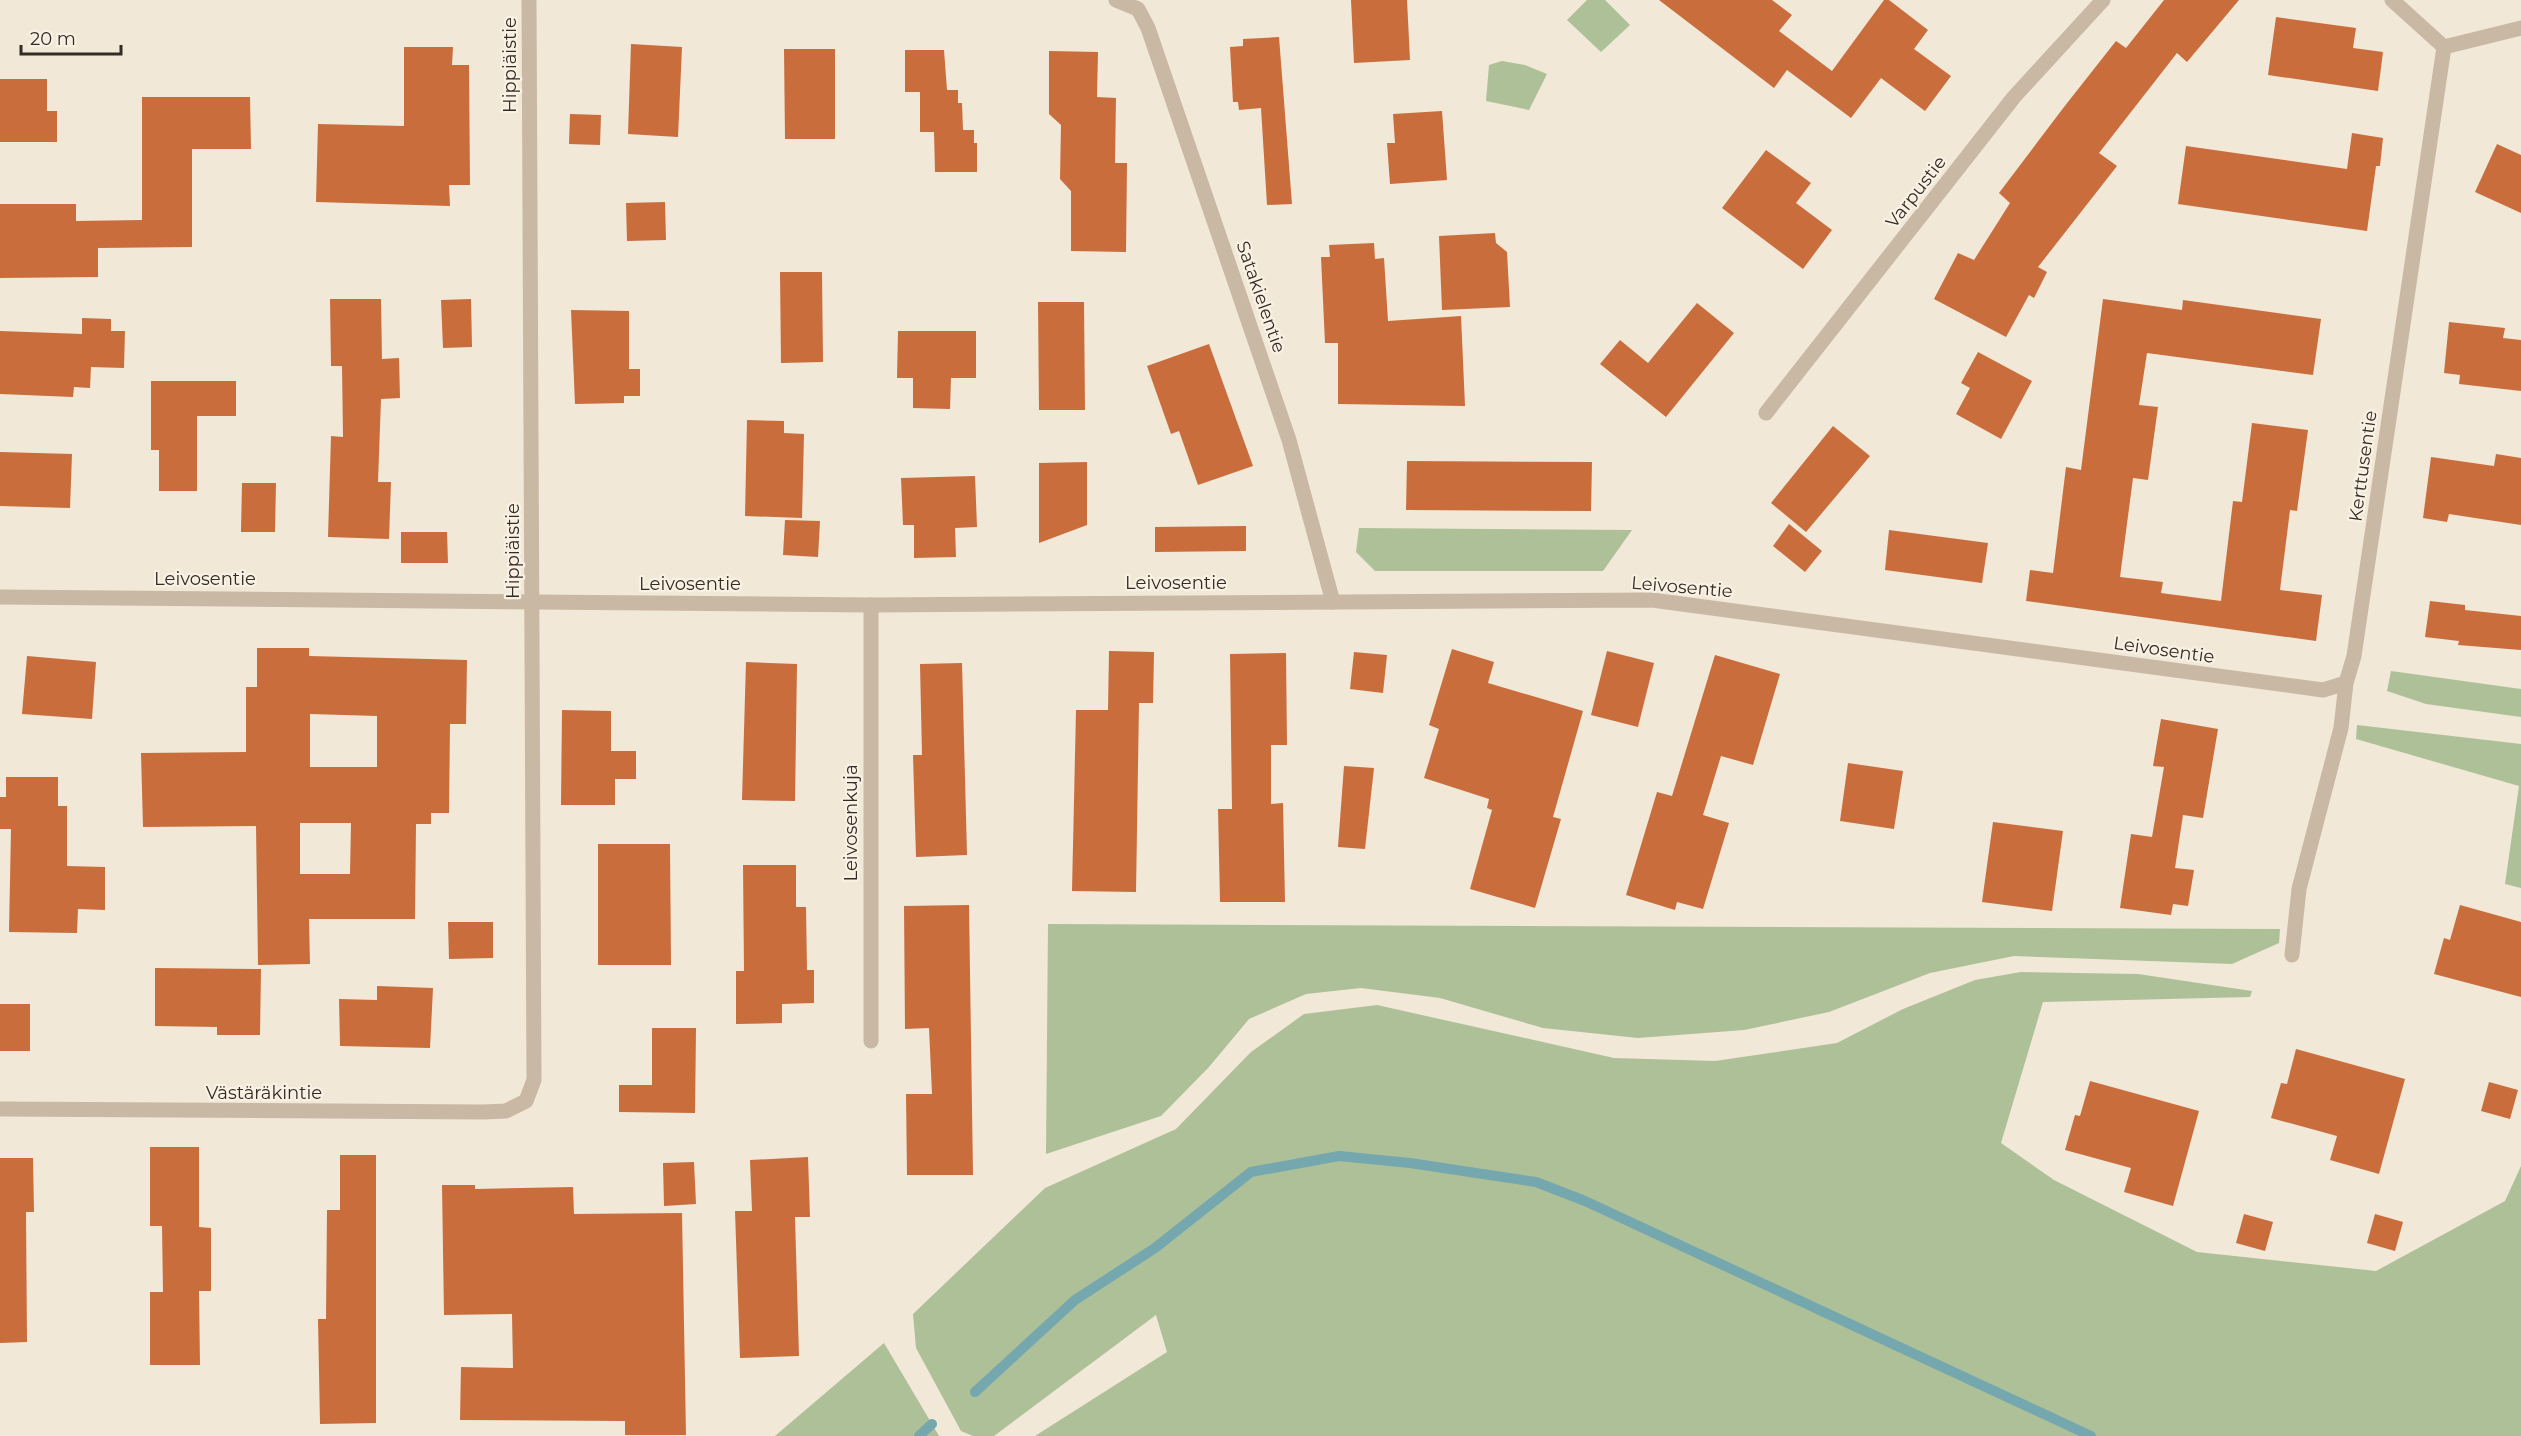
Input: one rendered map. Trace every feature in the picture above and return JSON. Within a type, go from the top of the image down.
[{"type":"street","name":"Hippiäistie","points":[[526,1101],[534,1080],[529,0]]},
{"type":"street","name":"Satakielentie","points":[[1116,0],[1138,9],[1148,28],[1288,440],[1333,602]]},
{"type":"street","name":"Varpustie","points":[[1766,413],[2010,102],[2103,0]]},
{"type":"street","points":[[2392,0],[2444,47],[2521,28]]},
{"type":"street","name":"Kerttusentie","points":[[2292,955],[2299,889],[2341,728],[2346,683],[2354,656],[2444,47]]},
{"type":"street","name":"Leivosentie","points":[[0,597],[871,604],[1652,600],[2323,690],[2346,683]]},
{"type":"street","name":"Leivosenkuja","points":[[871,604],[871,1041]]},
{"type":"street","name":"Västäräkintie","points":[[0,1109],[484,1112],[506,1111],[526,1101]]},
{"type":"green space","points":[[1587,0],[1605,0],[1630,25],[1601,52],[1567,20]]},
{"type":"green space","points":[[1502,61],[1525,65],[1547,74],[1529,110],[1486,101],[1489,65]]},
{"type":"green space","points":[[1359,528],[1632,530],[1603,571],[1375,571],[1356,552]]},
{"type":"green space","points":[[2391,671],[2521,689],[2521,717],[2426,704],[2387,691]]},
{"type":"green space","points":[[2357,725],[2521,744],[2521,888],[2505,884],[2519,786],[2356,739]]},
{"type":"green space","points":[[1048,924],[2280,929],[2279,943],[2232,964],[2014,956],[1930,973],[1829,1012],[1744,1030],[1638,1038],[1543,1028],[1440,998],[1361,988],[1306,994],[1249,1019],[1209,1067],[1161,1116],[1046,1154]]},
{"type":"green space","points":[[2021,972],[2138,974],[2252,991],[2250,997],[2043,1002],[2001,1143],[2054,1180],[2197,1252],[2376,1271],[2505,1201],[2521,1166],[2521,1436],[1035,1436],[1167,1352],[1156,1315],[994,1436],[973,1436],[961,1431],[916,1348],[913,1314],[1045,1188],[1176,1129],[1251,1052],[1304,1014],[1377,1005],[1614,1058],[1715,1061],[1837,1043],[1903,1009],[1975,980]]},
{"type":"green space","points":[[884,1343],[939,1436],[775,1436]]},
{"type":"building","points":[[1351,0],[1407,0],[1410,60],[1354,63]]},
{"type":"building","points":[[1659,0],[1772,0],[1792,15],[1779,31],[1832,71],[1884,0],[1889,0],[1928,30],[1914,49],[1951,76],[1925,111],[1881,78],[1851,118],[1787,70],[1774,88]]},
{"type":"building","points":[[2164,0],[2239,0],[2187,62],[2177,53],[2099,153],[2117,166],[2038,267],[2047,272],[2034,298],[2029,295],[2006,337],[1934,299],[1958,253],[1974,260],[2010,203],[1999,193],[2064,107],[2116,41],[2126,48]]},
{"type":"building","points":[[2276,17],[2356,28],[2353,48],[2383,52],[2378,91],[2268,75]]},
{"type":"building","points":[[1279,37],[1292,204],[1267,205],[1261,108],[1239,110],[1238,102],[1233,102],[1230,47],[1243,46],[1243,39]]},
{"type":"building","points":[[631,44],[682,47],[678,137],[628,134]]},
{"type":"building","points":[[404,47],[453,47],[452,65],[469,65],[470,185],[449,185],[450,206],[316,202],[318,124],[404,126]]},
{"type":"building","points":[[784,49],[835,49],[835,139],[785,139]]},
{"type":"building","points":[[905,50],[944,50],[947,90],[958,90],[958,103],[962,103],[963,130],[974,130],[974,143],[977,143],[977,172],[935,172],[934,132],[920,132],[920,92],[905,92]]},
{"type":"building","points":[[1049,51],[1098,52],[1097,97],[1116,98],[1115,163],[1127,163],[1126,252],[1071,251],[1071,191],[1060,179],[1061,125],[1049,114]]},
{"type":"building","points":[[0,79],[47,79],[47,111],[57,111],[57,142],[0,142]]},
{"type":"building","points":[[142,97],[250,97],[251,149],[192,149],[192,247],[98,248],[98,277],[0,278],[0,204],[76,204],[76,221],[142,220]]},
{"type":"building","points":[[1442,111],[1447,180],[1390,184],[1387,143],[1395,143],[1393,114]]},
{"type":"building","points":[[570,114],[601,115],[600,145],[569,144]]},
{"type":"building","points":[[2352,133],[2383,138],[2380,166],[2376,166],[2367,231],[2178,204],[2186,146],[2347,169]]},
{"type":"building","points":[[2497,144],[2521,155],[2521,213],[2475,192]]},
{"type":"building","points":[[1766,150],[1811,183],[1796,203],[1832,230],[1803,269],[1722,208]]},
{"type":"building","points":[[665,202],[666,240],[627,241],[626,203]]},
{"type":"building","points":[[1495,233],[1496,243],[1507,252],[1510,307],[1442,310],[1439,236]]},
{"type":"building","points":[[1374,243],[1375,259],[1384,258],[1388,321],[1461,316],[1465,406],[1338,404],[1338,343],[1325,343],[1321,257],[1330,257],[1329,245]]},
{"type":"building","points":[[780,272],[822,272],[823,362],[781,363]]},
{"type":"building","points":[[330,299],[381,299],[382,359],[399,358],[400,398],[381,399],[378,482],[391,482],[389,539],[328,537],[331,436],[343,437],[342,366],[331,366]]},
{"type":"building","points":[[471,299],[472,347],[443,348],[441,300]]},
{"type":"building","points":[[2103,299],[2182,310],[2183,300],[2321,319],[2313,375],[2147,353],[2139,405],[2158,407],[2148,480],[2133,478],[2120,577],[2163,582],[2161,593],[2221,601],[2233,501],[2242,502],[2252,423],[2308,430],[2297,511],[2290,510],[2280,590],[2322,595],[2316,641],[2026,601],[2030,570],[2053,573],[2066,467],[2081,470]]},
{"type":"building","points":[[1038,302],[1084,302],[1085,410],[1039,410]]},
{"type":"building","points":[[1697,303],[1734,333],[1666,417],[1600,364],[1620,340],[1648,363]]},
{"type":"building","points":[[571,310],[629,311],[629,369],[640,369],[640,396],[624,396],[624,403],[575,404]]},
{"type":"building","points":[[82,318],[111,319],[111,331],[125,331],[124,368],[91,367],[90,388],[74,387],[73,397],[0,394],[0,331],[82,334]]},
{"type":"building","points":[[2449,322],[2505,328],[2503,338],[2521,340],[2521,391],[2459,384],[2460,375],[2444,373]]},
{"type":"building","points":[[898,331],[976,331],[976,378],[951,378],[950,409],[913,408],[913,378],[897,378]]},
{"type":"building","points":[[1209,344],[1253,466],[1198,485],[1179,431],[1171,434],[1147,366]]},
{"type":"building","points":[[1978,352],[2032,381],[2001,439],[1956,414],[1970,388],[1961,383]]},
{"type":"building","points":[[151,381],[236,381],[236,416],[197,416],[197,491],[159,491],[159,450],[151,450]]},
{"type":"building","points":[[747,420],[784,421],[784,433],[804,434],[802,518],[745,516]]},
{"type":"building","points":[[1833,426],[1870,456],[1806,532],[1771,503]]},
{"type":"building","points":[[0,452],[72,454],[70,508],[0,506]]},
{"type":"building","points":[[2496,454],[2521,458],[2521,525],[2449,514],[2447,522],[2423,518],[2431,457],[2494,466]]},
{"type":"building","points":[[1407,461],[1592,462],[1591,511],[1406,510]]},
{"type":"building","points":[[1087,462],[1087,525],[1039,543],[1039,463]]},
{"type":"building","points":[[975,476],[977,527],[955,528],[956,557],[914,558],[914,525],[903,525],[901,478]]},
{"type":"building","points":[[242,483],[276,483],[275,532],[241,532]]},
{"type":"building","points":[[785,520],[820,521],[818,557],[783,555]]},
{"type":"building","points":[[1789,524],[1822,551],[1805,572],[1773,546]]},
{"type":"building","points":[[1246,526],[1246,551],[1155,552],[1155,527]]},
{"type":"building","points":[[1889,530],[1988,543],[1982,583],[1885,570]]},
{"type":"building","points":[[401,532],[447,532],[448,563],[401,563]]},
{"type":"building","points":[[2430,601],[2465,605],[2465,610],[2521,616],[2521,650],[2458,645],[2459,641],[2425,637]]},
{"type":"building","points":[[257,648],[309,648],[309,656],[467,660],[466,724],[450,724],[449,813],[431,813],[431,824],[416,824],[415,919],[309,919],[310,964],[258,965],[256,826],[143,827],[141,753],[246,752],[246,687],[257,687]],"holes":[[[310,714],[377,716],[377,767],[310,767]],[[300,823],[351,823],[350,874],[300,874]]]},
{"type":"building","points":[[1452,649],[1494,662],[1488,683],[1583,711],[1553,817],[1561,819],[1535,908],[1470,889],[1492,810],[1487,808],[1489,799],[1424,778],[1439,729],[1429,725]]},
{"type":"building","points":[[1109,651],[1154,652],[1153,703],[1139,703],[1136,892],[1072,891],[1076,710],[1108,710]]},
{"type":"building","points":[[1607,651],[1654,663],[1638,727],[1591,715]]},
{"type":"building","points":[[1354,652],[1387,655],[1383,693],[1350,689]]},
{"type":"building","points":[[1286,653],[1287,745],[1271,745],[1271,804],[1283,803],[1285,902],[1220,902],[1218,809],[1232,809],[1230,654]]},
{"type":"building","points":[[1715,655],[1780,674],[1753,765],[1721,756],[1703,815],[1729,823],[1703,909],[1677,902],[1675,910],[1626,895],[1657,792],[1672,796]]},
{"type":"building","points":[[27,656],[96,662],[92,719],[22,714]]},
{"type":"building","points":[[746,662],[797,664],[795,801],[742,800]]},
{"type":"building","points":[[962,663],[967,855],[916,857],[913,755],[922,755],[920,664]]},
{"type":"building","points":[[562,710],[611,711],[611,751],[636,751],[636,779],[615,779],[615,805],[561,805]]},
{"type":"building","points":[[2161,719],[2218,729],[2203,818],[2183,815],[2175,868],[2194,870],[2188,906],[2173,904],[2171,915],[2120,908],[2131,834],[2152,837],[2164,767],[2153,766]]},
{"type":"building","points":[[1848,763],[1903,771],[1894,829],[1840,821]]},
{"type":"building","points":[[1344,766],[1374,768],[1365,849],[1338,847]]},
{"type":"building","points":[[6,777],[58,777],[58,806],[67,806],[67,866],[105,867],[105,910],[78,909],[77,933],[9,932],[11,829],[0,829],[0,797],[6,797]]},
{"type":"building","points":[[1993,822],[2063,831],[2052,911],[1982,902]]},
{"type":"building","points":[[598,844],[670,844],[671,965],[598,965]]},
{"type":"building","points":[[743,865],[796,865],[796,907],[806,907],[807,970],[814,970],[814,1003],[782,1004],[782,1023],[736,1024],[736,971],[744,971]]},
{"type":"building","points":[[969,905],[973,1175],[907,1175],[906,1094],[932,1094],[929,1028],[905,1029],[904,906]]},
{"type":"building","points":[[2460,905],[2521,922],[2521,997],[2434,974],[2444,938],[2450,940]]},
{"type":"building","points":[[448,922],[493,922],[493,958],[449,959]]},
{"type":"building","points":[[155,968],[261,969],[260,1035],[217,1035],[217,1027],[155,1026]]},
{"type":"building","points":[[377,986],[433,988],[430,1048],[340,1046],[339,999],[377,1000]]},
{"type":"building","points":[[0,1004],[30,1004],[30,1051],[0,1051]]},
{"type":"building","points":[[652,1028],[696,1028],[695,1113],[619,1112],[619,1085],[652,1085]]},
{"type":"building","points":[[2296,1049],[2405,1079],[2379,1174],[2330,1160],[2337,1136],[2271,1118],[2281,1083],[2287,1084]]},
{"type":"building","points":[[2090,1081],[2199,1111],[2173,1206],[2124,1192],[2131,1168],[2065,1150],[2075,1115],[2080,1116]]},
{"type":"building","points":[[2489,1082],[2518,1090],[2510,1119],[2481,1111]]},
{"type":"building","points":[[150,1147],[199,1147],[199,1227],[211,1228],[211,1291],[199,1291],[200,1365],[150,1365],[150,1292],[163,1292],[162,1226],[150,1226]]},
{"type":"building","points":[[340,1155],[376,1155],[376,1423],[320,1424],[318,1319],[326,1319],[327,1210],[340,1210]]},
{"type":"building","points":[[808,1157],[810,1217],[795,1217],[799,1356],[740,1358],[735,1211],[752,1211],[750,1160]]},
{"type":"building","points":[[0,1158],[33,1158],[34,1212],[26,1212],[27,1342],[0,1343]]},
{"type":"building","points":[[694,1162],[696,1204],[664,1206],[663,1163]]},
{"type":"building","points":[[442,1185],[475,1185],[475,1189],[573,1187],[574,1214],[682,1213],[686,1435],[625,1435],[625,1421],[460,1420],[461,1367],[513,1368],[512,1314],[444,1315]]},
{"type":"building","points":[[2244,1214],[2273,1222],[2265,1251],[2236,1243]]},
{"type":"building","points":[[2375,1214],[2403,1222],[2395,1251],[2367,1243]]},
{"type":"waterway","points":[[975,1392],[1075,1300],[1155,1248],[1251,1172],[1339,1156],[1410,1163],[1536,1182],[1585,1201],[2091,1436]]},
{"type":"waterway","points":[[919,1436],[932,1424]]}]
